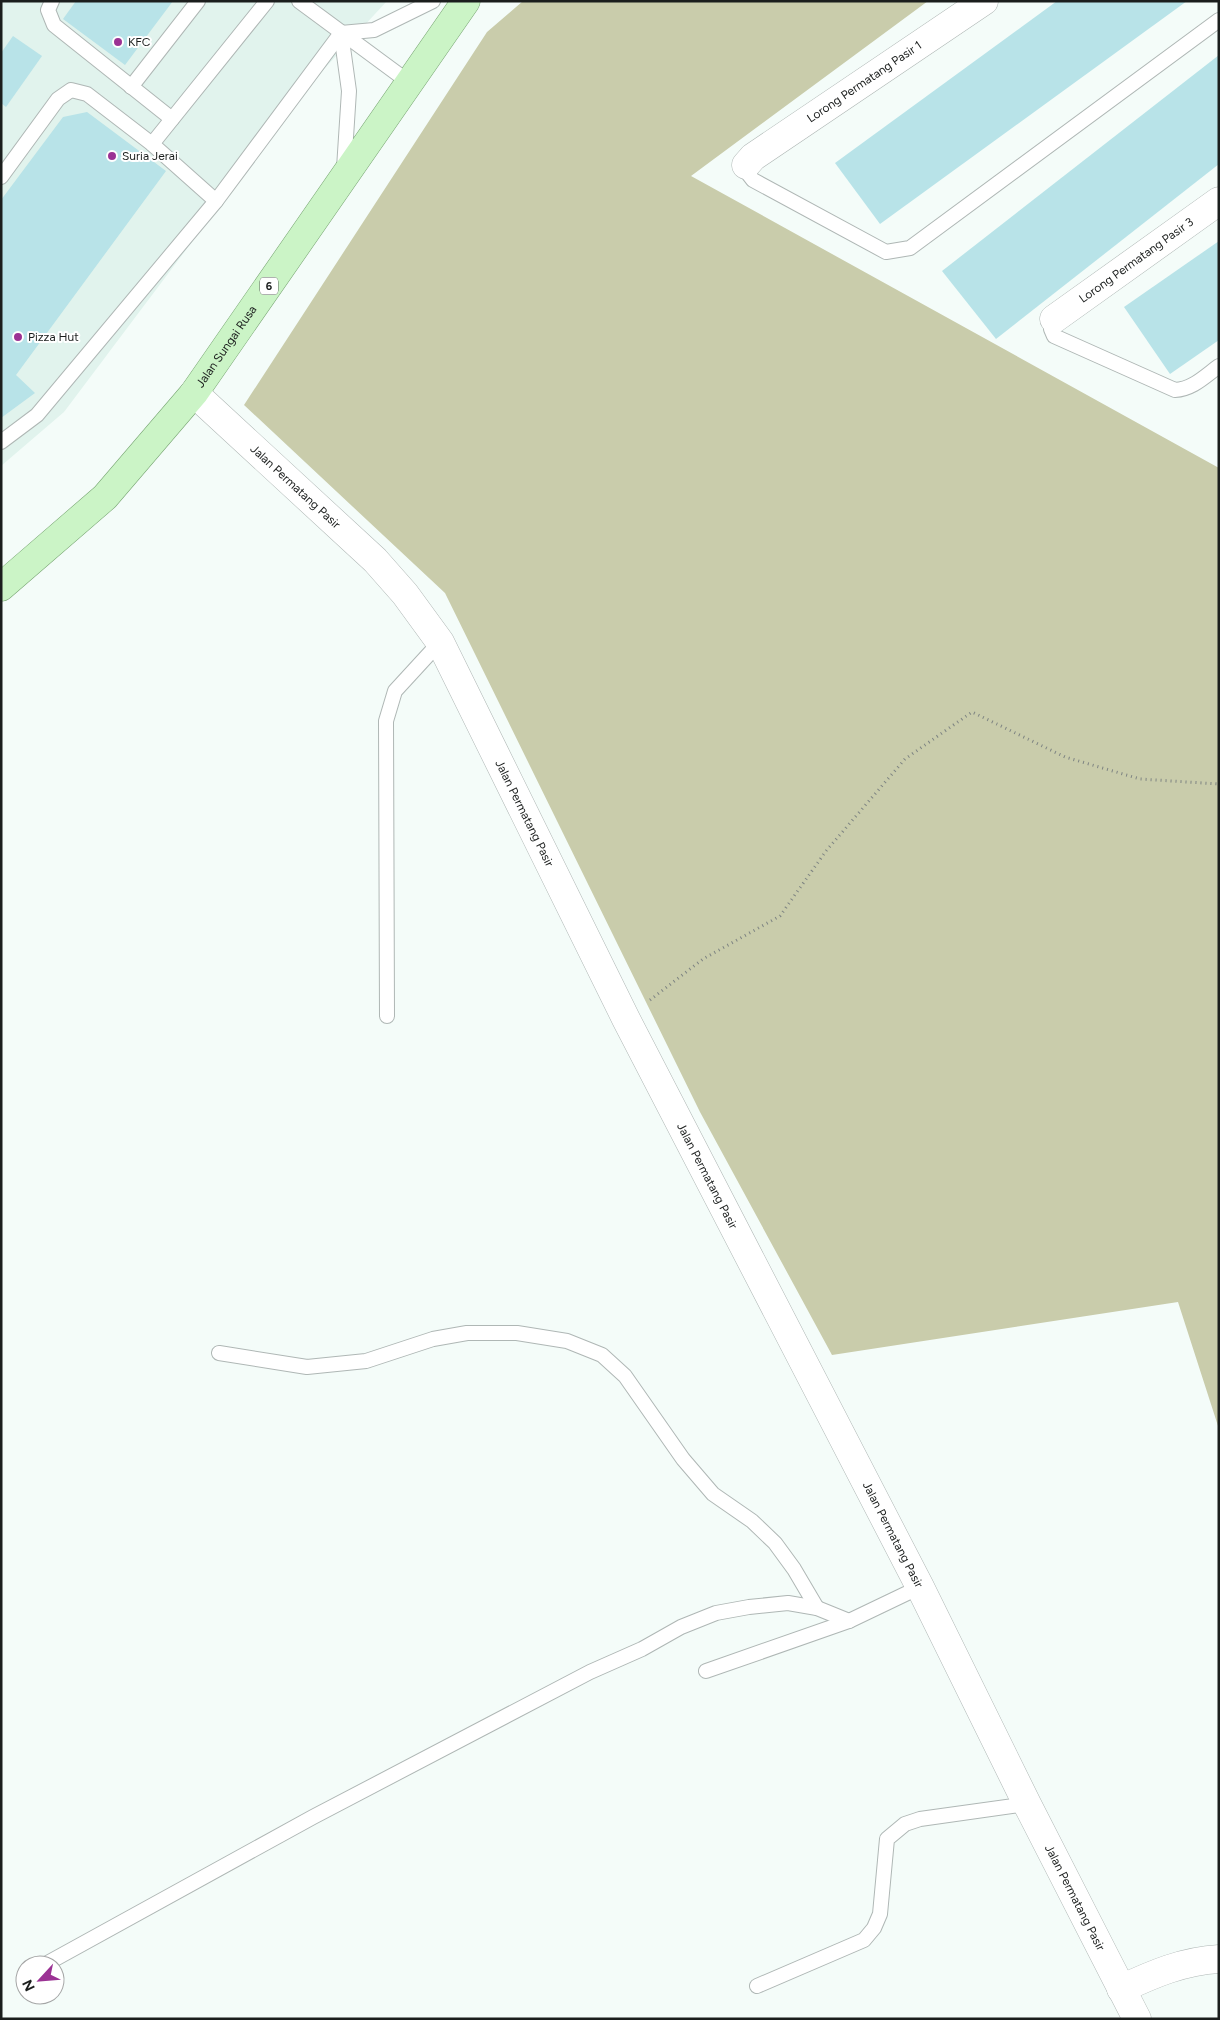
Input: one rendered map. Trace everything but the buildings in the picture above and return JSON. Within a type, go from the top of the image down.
[{"type":"main road","name":"Jalan Sungai Rusa","points":[[1,587],[105,497],[194,393],[466,1]]},
{"type":"main road","points":[[1,564],[30,562]]},
{"type":"street","name":"Lorong Permatang Pasir 1","points":[[746,164],[753,157],[984,1]]},
{"type":"street","name":"Lorong Permatang Pasir 3","points":[[1054,319],[1219,201]]},
{"type":"street","name":"Jalan Permatang Pasir","points":[[194,393],[375,560],[406,594],[440,642],[626,1019],[920,1587],[1027,1804],[1137,2019]]},
{"type":"street","points":[[1121,1990],[1152,1974],[1177,1966],[1202,1960],[1219,1959]]},
{"type":"lane","points":[[52,1],[48,10],[54,25],[172,120]]},
{"type":"lane","points":[[131,87],[198,1]]},
{"type":"lane","points":[[152,144],[267,1]]},
{"type":"lane","points":[[299,1],[410,83]]},
{"type":"lane","points":[[1,442],[37,415],[216,201],[341,33],[374,30],[433,1]]},
{"type":"lane","points":[[746,164],[746,171],[752,180],[886,252],[910,248],[1219,20]]},
{"type":"lane","points":[[341,33],[350,91],[344,178]]},
{"type":"lane","points":[[1,177],[58,99],[71,90],[87,94],[152,144],[216,201]]},
{"type":"lane","points":[[1054,319],[1050,329],[1054,336],[1175,390],[1184,390],[1192,386],[1219,366]]},
{"type":"lane","points":[[387,1016],[386,721],[395,692],[440,642]]},
{"type":"lane","points":[[218,1353],[307,1367],[366,1361],[433,1339],[467,1333],[516,1334],[568,1341],[602,1355],[625,1376],[683,1459],[713,1494],[752,1521],[775,1543],[794,1569],[817,1608]]},
{"type":"lane","points":[[706,1670],[849,1621],[920,1587]]},
{"type":"lane","points":[[62,1955],[312,1817],[590,1672],[642,1649],[682,1627],[716,1613],[788,1603],[817,1608],[849,1621]]},
{"type":"lane","points":[[757,1986],[864,1940],[874,1928],[880,1914],[887,1840],[905,1824],[920,1819],[1027,1804]]},
{"type":"path","points":[[626,1019],[703,959],[780,916],[826,851],[905,759],[972,712],[1065,757],[1140,779],[1219,784]]},
{"type":"shaded area","points":[[1,1],[387,1],[313,81],[64,412],[1,466]]},
{"type":"green space","points":[[523,1],[928,1],[691,176],[1219,468],[1219,1429],[1178,1302],[832,1355],[700,1112],[445,593],[244,405],[487,32]]},
{"type":"place","name":"KFC","points":[[118,42]]},
{"type":"place","name":"Suria Jerai","points":[[112,156]]},
{"type":"place","name":"Pizza Hut","points":[[18,337]]}]
